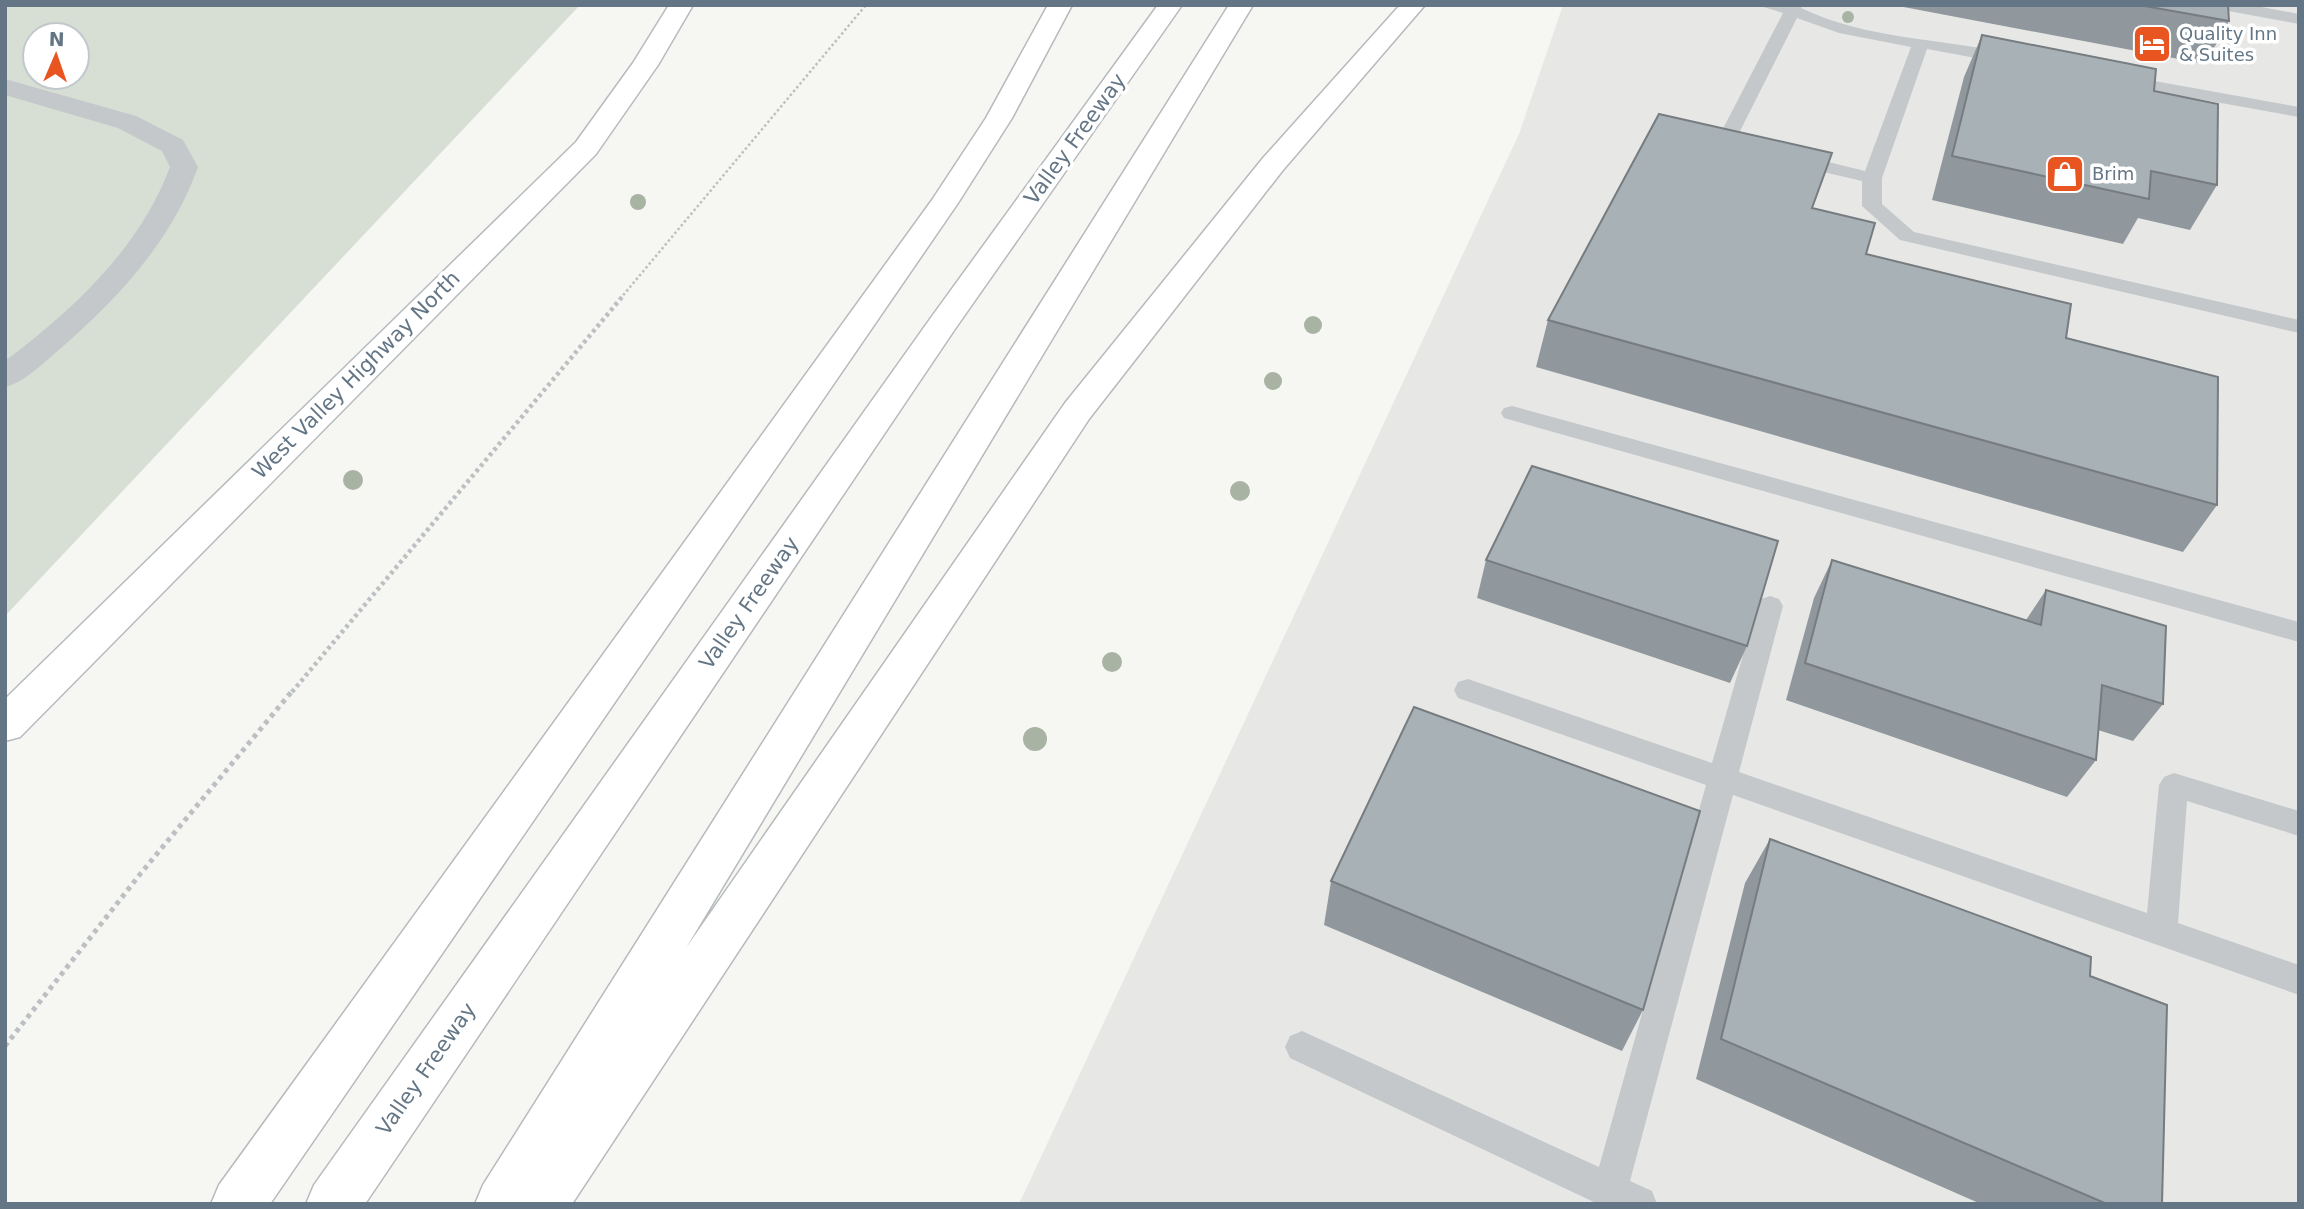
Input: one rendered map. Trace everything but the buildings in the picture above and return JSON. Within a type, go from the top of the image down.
[{"type":"main road","name":"West Valley Highway North","points":[[5,725],[586,148],[645,65],[681,5]]},
{"type":"main road","points":[[238,1204],[944,203],[999,118],[1060,5]]},
{"type":"main road","name":"Valley Freeway","points":[[332,1204],[941,326],[1170,5]]},
{"type":"main road","points":[[502,1204],[1241,5]]},
{"type":"main road","points":[[540,1204],[1077,411],[1273,164],[1413,5]]},
{"type":"street","points":[[5,87],[127,122],[173,146],[184,167],[171,200],[111,281],[62,331],[5,377]]},
{"type":"lane","points":[[1765,5],[1794,8],[1814,22],[1844,30],[2029,63]]},
{"type":"lane","points":[[2223,5],[2299,19]]},
{"type":"lane","points":[[1794,8],[1724,144],[1872,178]]},
{"type":"lane","points":[[1921,43],[1872,178],[1872,206],[1907,236],[2299,327]]},
{"type":"lane","points":[[2096,75],[2299,113]]},
{"type":"lane","points":[[1512,413],[2299,632]]},
{"type":"lane","points":[[1302,1046],[1625,1197],[1723,779],[1770,606]]},
{"type":"lane","points":[[1468,690],[2299,979]]},
{"type":"lane","points":[[2161,932],[2174,785],[2299,824]]},
{"type":"path","points":[[5,1046],[141,873],[866,5]]},
{"type":"shaded area","points":[[5,5],[580,5],[5,616]]},
{"type":"shaded area","points":[[1563,5],[2299,5],[2299,1204],[1019,1204],[1519,134]]},
{"type":"place","name":"Quality Inn & Suites","points":[[2152,44]]},
{"type":"place","name":"Brim","points":[[2065,174]]}]
